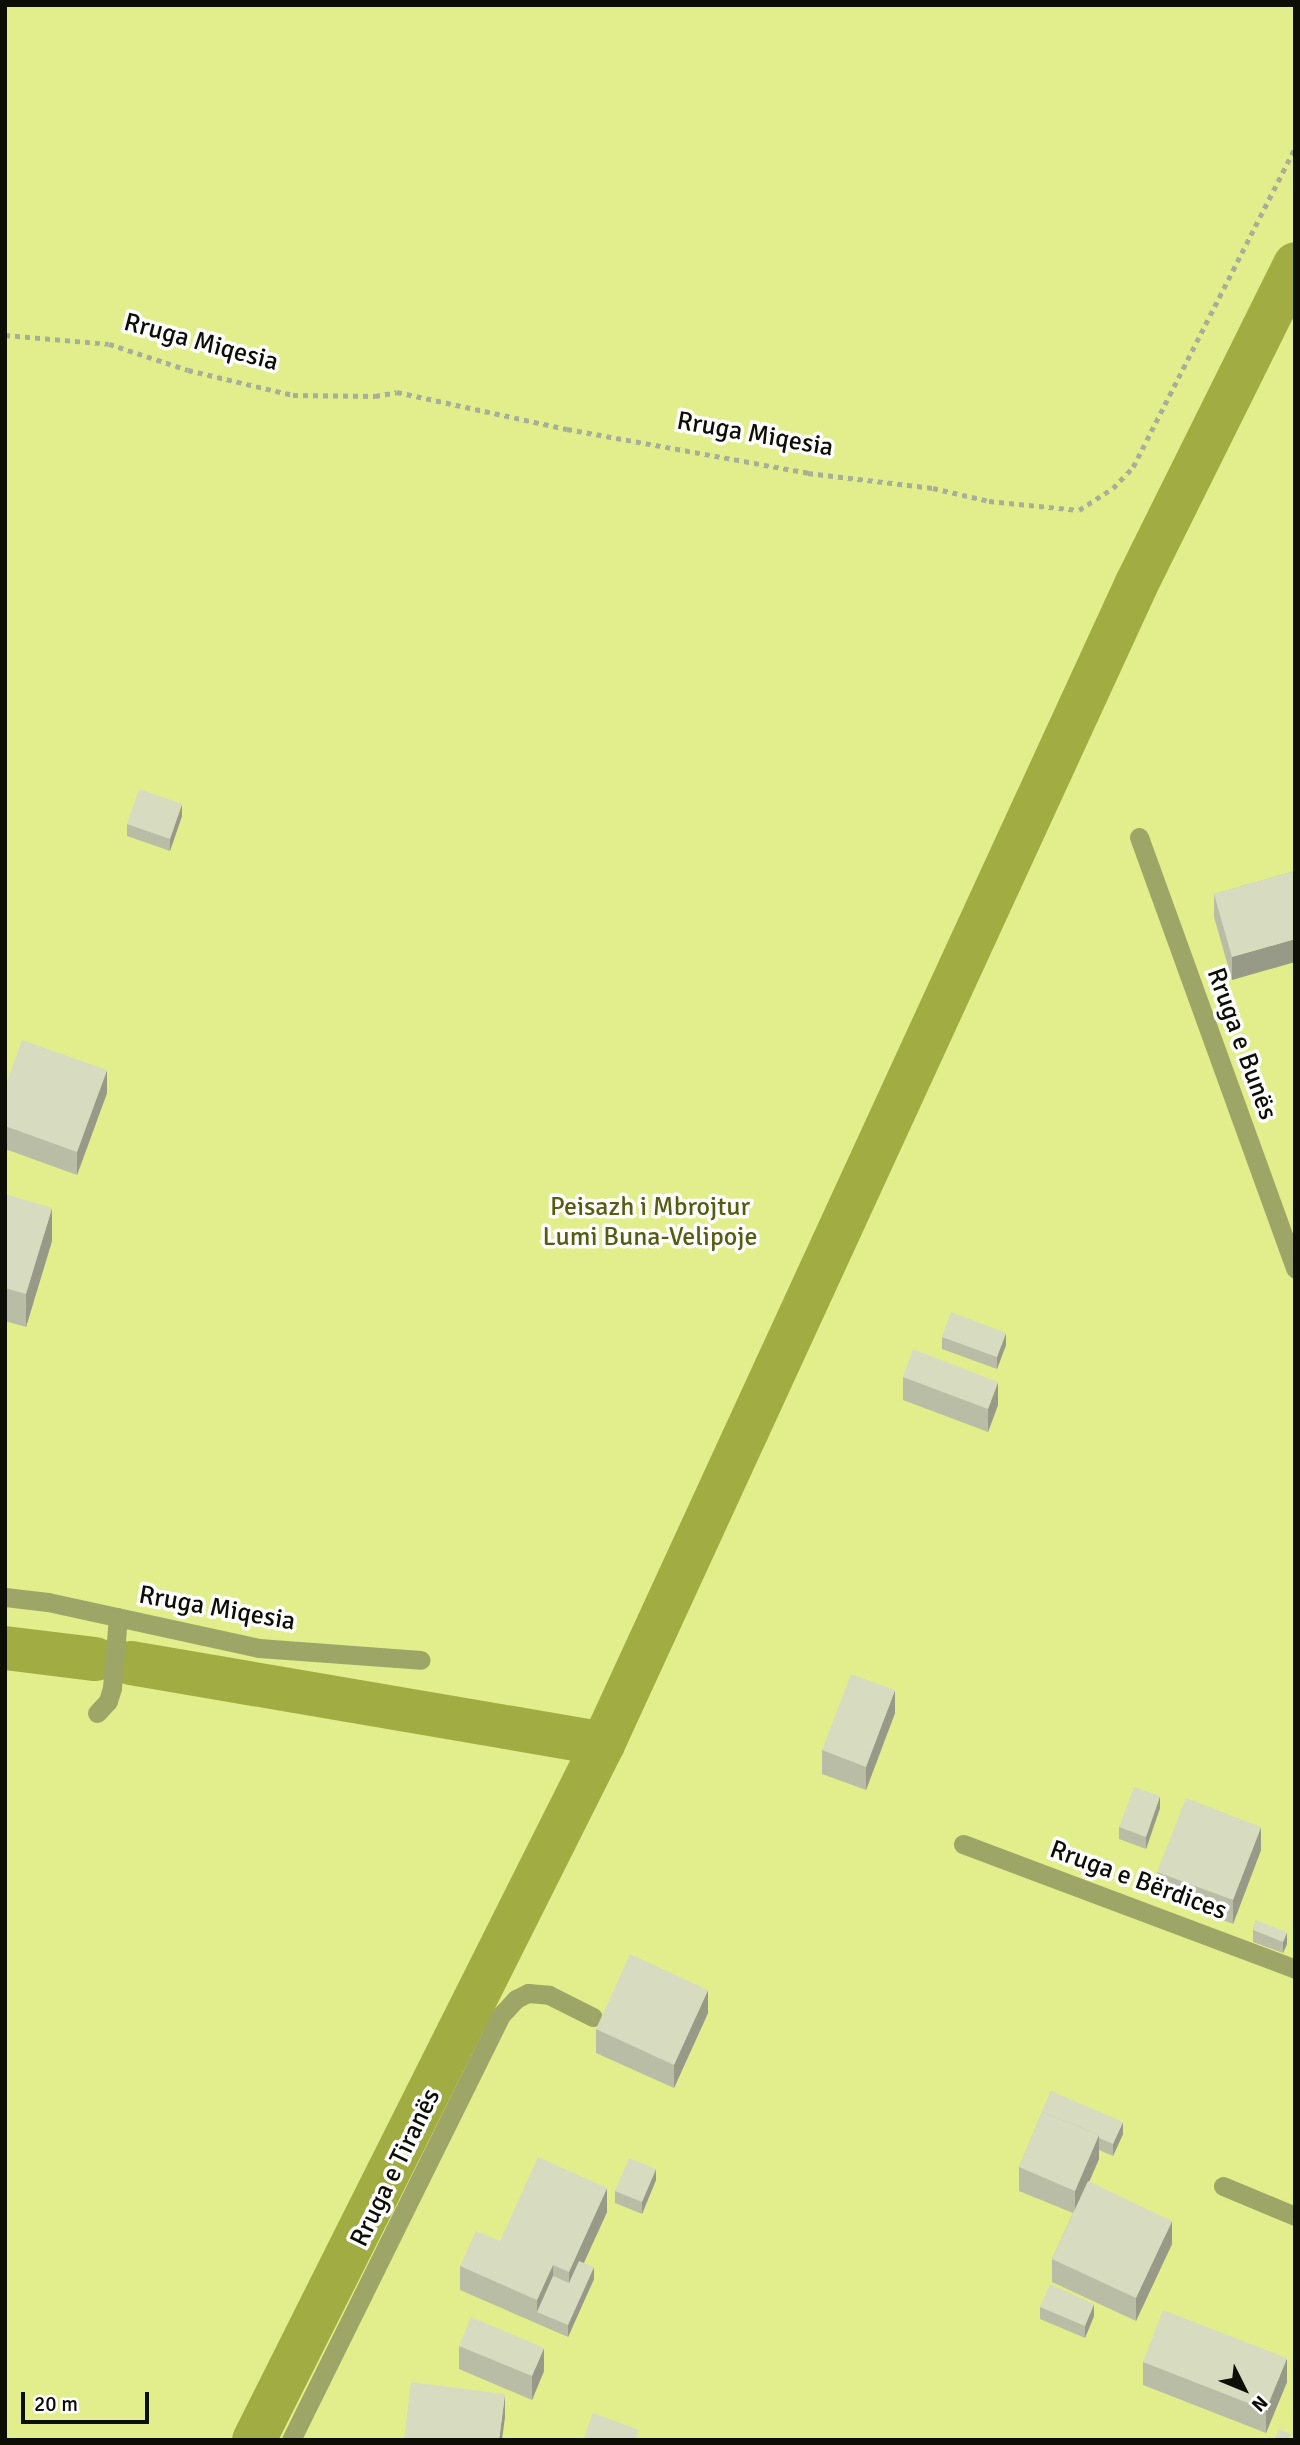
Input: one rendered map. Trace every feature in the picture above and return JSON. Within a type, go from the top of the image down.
[{"type":"street","name":"Rruga e Bunës","points":[[1139,837],[1295,1269]]},
{"type":"street","name":"Rruga Miqesia","points":[[5,1597],[48,1602],[259,1648],[421,1660]]},
{"type":"street","points":[[97,1713],[108,1701],[112,1688],[118,1617]]},
{"type":"street","name":"Rruga e Bërdices","points":[[962,1844],[1295,1969]]},
{"type":"street","name":"Rruga e Tiranës","points":[[291,2440],[501,2015],[516,1999],[528,1993],[549,1995],[593,2017]]},
{"type":"street","points":[[1223,2186],[1295,2216]]},
{"type":"path","name":"Rruga Miqesia","points":[[5,335],[109,344],[188,370],[293,395],[374,396],[397,392],[567,429],[808,473],[933,488],[989,501],[1079,510],[1113,488],[1133,467],[1295,148]]},
{"type":"green space","name":"Peisazh i Mbrojtur Lumi Buna-Velipoje","points":[[5,5],[1295,5],[1295,2440],[5,2440]]},
{"type":"building","points":[[139,789],[182,804],[170,839],[127,824]]},
{"type":"building","points":[[1295,871],[1295,939],[1232,957],[1214,894]]},
{"type":"building","points":[[22,1040],[107,1070],[77,1152],[5,1126],[5,1087]]},
{"type":"building","points":[[5,1194],[52,1208],[26,1294],[5,1288]]},
{"type":"building","points":[[951,1312],[1006,1333],[997,1357],[942,1337]]},
{"type":"building","points":[[913,1349],[998,1382],[988,1409],[903,1377]]},
{"type":"building","points":[[851,1674],[895,1690],[866,1767],[822,1750]]},
{"type":"building","points":[[1134,1787],[1160,1796],[1146,1837],[1119,1827]]},
{"type":"building","points":[[1186,1798],[1261,1827],[1233,1900],[1157,1872]]},
{"type":"building","points":[[1256,1920],[1287,1932],[1283,1942],[1253,1930]]},
{"type":"building","points":[[630,1954],[708,1990],[674,2065],[596,2029]]},
{"type":"building","points":[[1051,2091],[1123,2122],[1113,2144],[1099,2138],[1099,2135],[1041,2113]]},
{"type":"building","points":[[1042,2112],[1099,2135],[1075,2191],[1019,2167]]},
{"type":"building","points":[[538,2157],[607,2188],[569,2272],[553,2265],[537,2300],[460,2266],[476,2231],[500,2241]]},
{"type":"building","points":[[629,2158],[656,2169],[642,2202],[615,2191]]},
{"type":"building","points":[[1088,2181],[1172,2221],[1136,2298],[1052,2259]]},
{"type":"building","points":[[579,2261],[594,2267],[568,2325],[537,2312],[553,2276],[569,2283]]},
{"type":"building","points":[[1050,2284],[1094,2304],[1085,2326],[1040,2307]]},
{"type":"building","points":[[1163,2310],[1287,2358],[1266,2410],[1143,2362]]},
{"type":"building","points":[[471,2317],[544,2348],[532,2376],[459,2346]]},
{"type":"building","points":[[411,2382],[505,2394],[499,2440],[404,2440]]},
{"type":"building","points":[[593,2413],[639,2430],[635,2440],[592,2440],[584,2437]]},
{"type":"building","points":[[1279,2429],[1291,2434],[1288,2440],[1274,2440]]},
{"type":"waterway","points":[[254,2440],[603,1744],[1136,585],[1295,264]]},
{"type":"waterway","points":[[5,1648],[95,1659]]},
{"type":"waterway","points":[[131,1663],[603,1744]]}]
